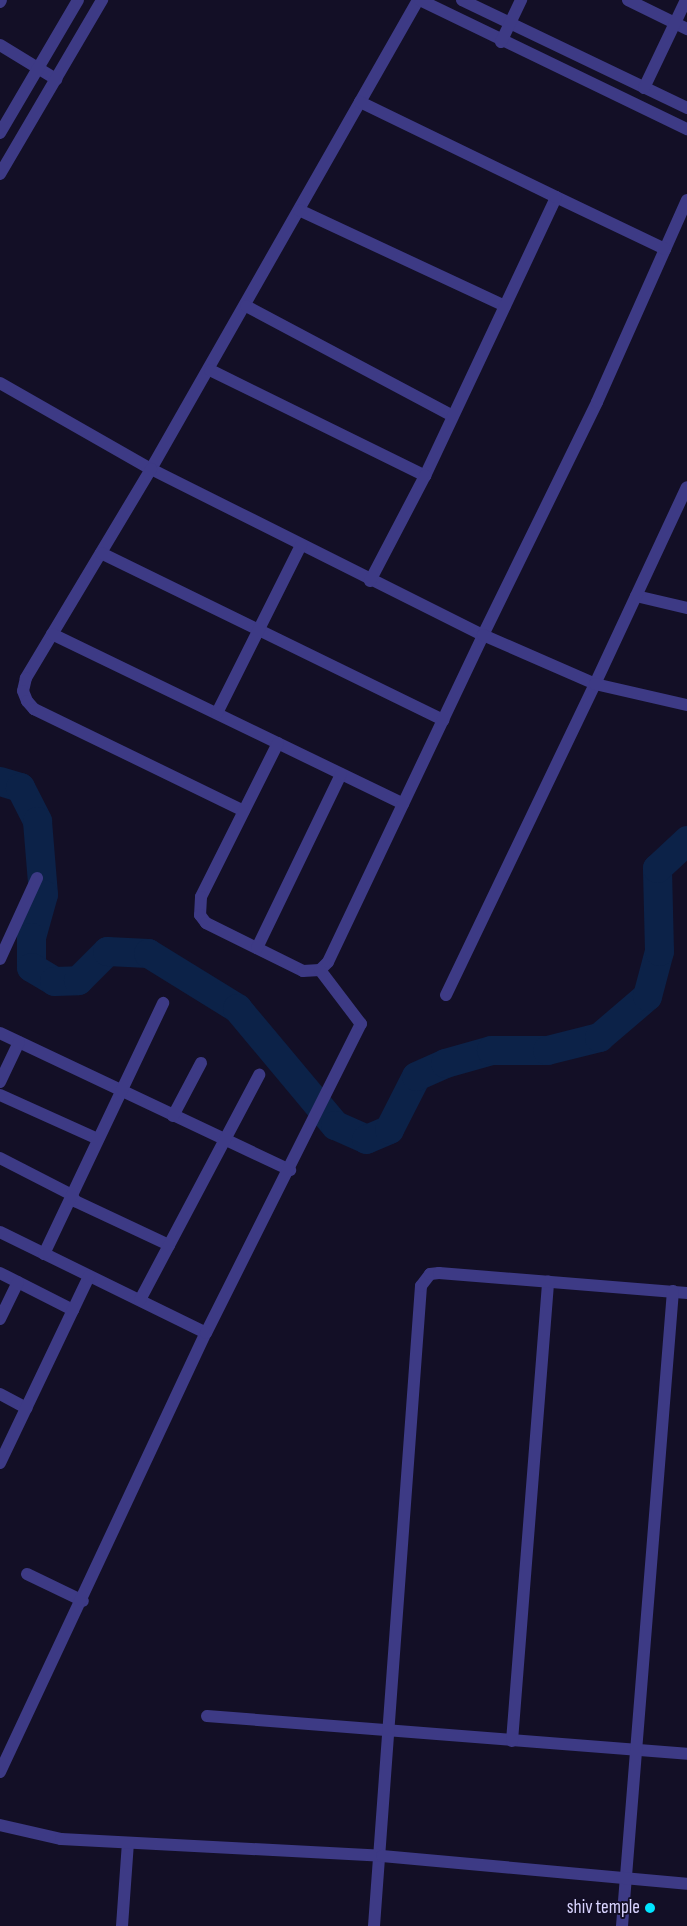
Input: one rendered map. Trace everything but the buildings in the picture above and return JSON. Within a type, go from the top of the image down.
[{"type":"street","points":[[0,133],[78,0]]},
{"type":"street","points":[[0,174],[102,0]]},
{"type":"street","points":[[244,811],[34,709],[23,691],[26,678],[210,370],[419,0],[442,6],[501,42],[687,129]]},
{"type":"street","points":[[462,0],[687,108]]},
{"type":"street","points":[[501,42],[521,0]]},
{"type":"street","points":[[628,0],[687,29]]},
{"type":"street","points":[[644,88],[686,0]]},
{"type":"street","points":[[0,45],[56,79]]},
{"type":"street","points":[[360,102],[666,248]]},
{"type":"street","points":[[370,581],[425,476],[556,197]]},
{"type":"street","points":[[278,743],[201,897],[200,915],[206,923],[303,971],[320,970],[328,962],[483,635],[598,402],[687,200]]},
{"type":"street","points":[[299,210],[505,306]]},
{"type":"street","points":[[246,306],[453,416]]},
{"type":"street","points":[[210,370],[425,476]]},
{"type":"street","points":[[0,382],[151,469],[370,581],[483,635],[595,684],[687,706]]},
{"type":"street","points":[[446,995],[636,596],[682,509],[687,486]]},
{"type":"street","points":[[217,713],[300,545]]},
{"type":"street","points":[[101,553],[443,720]]},
{"type":"street","points":[[636,596],[687,608]]},
{"type":"street","points":[[52,634],[403,804]]},
{"type":"street","points":[[257,948],[341,774]]},
{"type":"street","points":[[0,959],[37,878]]},
{"type":"street","points":[[0,1772],[83,1601],[206,1333],[290,1170],[361,1024],[320,970]]},
{"type":"street","points":[[44,1254],[163,1003]]},
{"type":"street","points":[[0,1033],[121,1092],[290,1170]]},
{"type":"street","points":[[0,1082],[19,1042]]},
{"type":"street","points":[[174,1116],[201,1064]]},
{"type":"street","points":[[140,1300],[259,1076]]},
{"type":"street","points":[[0,1095],[98,1139]]},
{"type":"street","points":[[0,1158],[72,1195],[75,1201],[169,1245]]},
{"type":"street","points":[[0,1232],[206,1333]]},
{"type":"street","points":[[0,1273],[73,1310]]},
{"type":"street","points":[[374,1926],[382,1856],[388,1730],[421,1286],[430,1274],[439,1273],[687,1292]]},
{"type":"street","points":[[0,1463],[89,1276]]},
{"type":"street","points":[[512,1740],[548,1281]]},
{"type":"street","points":[[0,1319],[18,1282]]},
{"type":"street","points":[[622,1926],[673,1291]]},
{"type":"street","points":[[0,1394],[26,1408]]},
{"type":"street","points":[[27,1574],[83,1601]]},
{"type":"street","points":[[206,1716],[687,1754]]},
{"type":"street","points":[[0,1825],[61,1839],[382,1856],[626,1875],[687,1884]]},
{"type":"street","points":[[122,1926],[128,1843]]},
{"type":"waterway","points":[[0,781],[20,787],[37,821],[43,894],[31,937],[31,967],[54,981],[78,980],[107,951],[148,953],[237,1008],[335,1125],[366,1139],[389,1129],[416,1076],[445,1063],[491,1050],[547,1050],[599,1037],[647,996],[659,951],[657,868],[687,840]]},
{"type":"place","name":"shiv temple","points":[[650,1908]]}]
